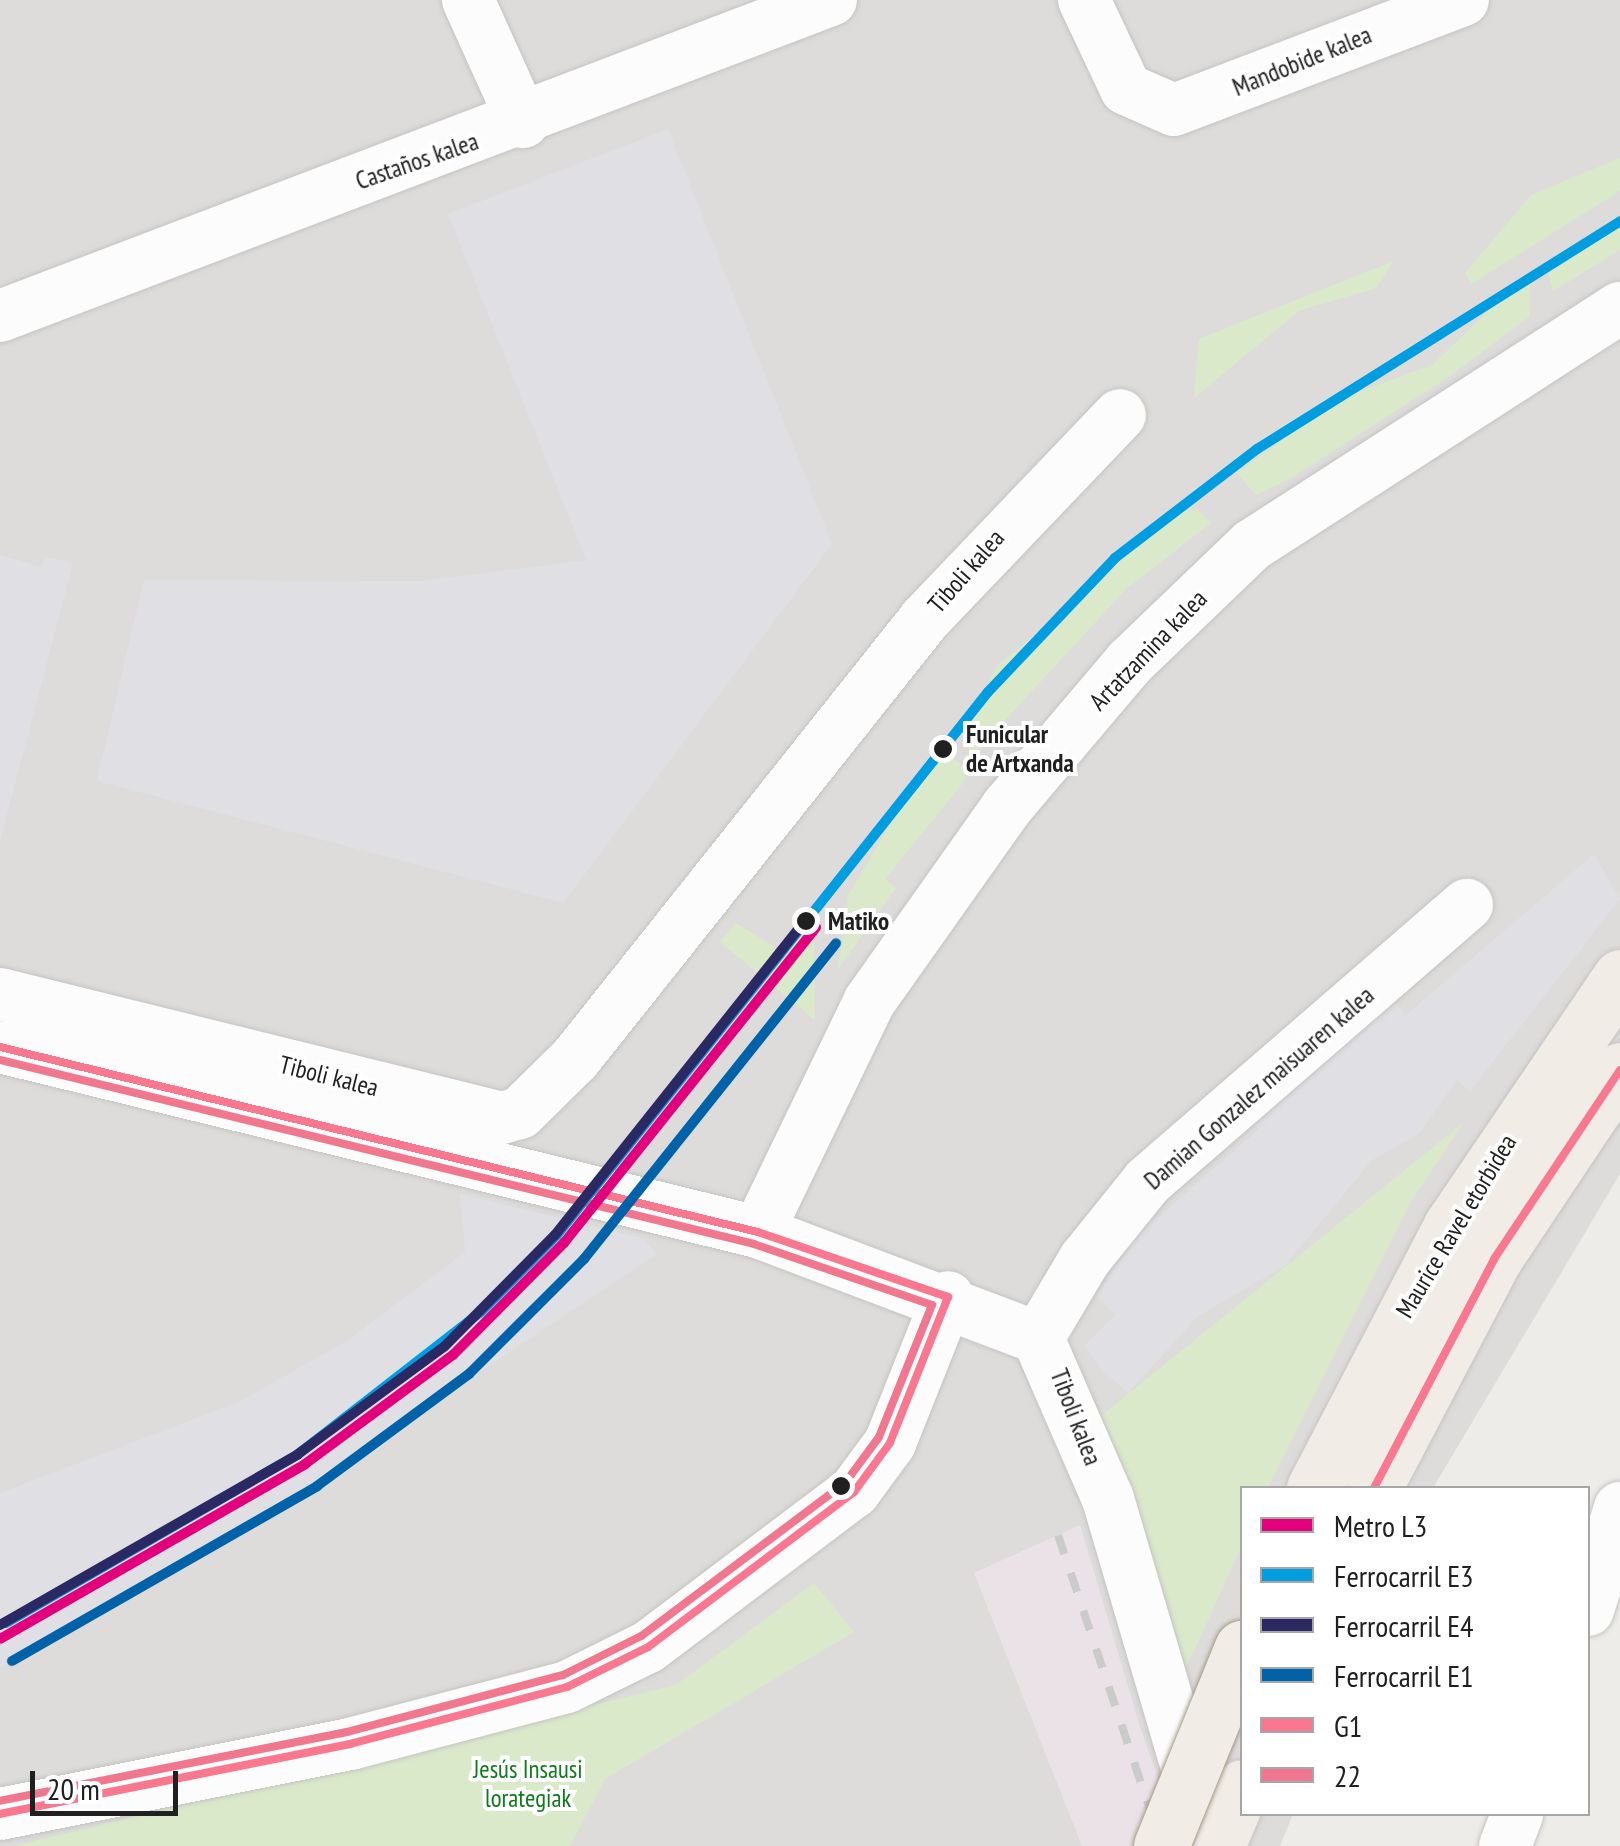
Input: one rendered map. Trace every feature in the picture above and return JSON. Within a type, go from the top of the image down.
[{"type":"main road","name":"Maurice Ravel etorbidea","points":[[1315,1486],[1451,1226],[1620,977]]},
{"type":"main road","name":"Maurice Ravel etorbidea","points":[[1375,1486],[1494,1259],[1620,1070]]},
{"type":"main road","points":[[1161,1846],[1240,1653]]},
{"type":"main road","points":[[1214,1846],[1240,1790]]},
{"type":"street","points":[[468,0],[523,122]]},
{"type":"street","name":"Castaños kalea","points":[[0,316],[523,122],[830,0]]},
{"type":"street","name":"Mandobide kalea","points":[[1084,0],[1140,102],[1174,110],[1463,0]]},
{"type":"street","name":"Artatzamina kalea","points":[[758,1232],[900,953],[1130,662],[1252,545],[1620,308]]},
{"type":"street","name":"Tiboli kalea","points":[[0,994],[502,1118],[520,1114],[575,1059],[902,646],[1015,516],[1120,415]]},
{"type":"street","name":"Damian Gonzalez maisuaren kalea","points":[[1038,1338],[1085,1259],[1148,1181],[1467,905]]},
{"type":"street","name":"Tiboli kalea","points":[[0,1047],[758,1232],[948,1297],[1038,1338],[1108,1500],[1214,1846]]},
{"type":"street","points":[[0,1814],[350,1744],[567,1687],[648,1648],[854,1492],[890,1444],[948,1297]]},
{"type":"street","points":[[1590,1604],[1620,1508]]},
{"type":"street","points":[[1505,1846],[1515,1816]]},
{"type":"shaded area","points":[[0,0],[1620,0],[1620,1174],[1434,1486],[1240,1486],[1240,1816],[1292,1816],[1280,1846],[0,1846]]},
{"type":"shaded area","points":[[668,129],[832,544],[563,903],[97,781],[144,580],[422,581],[586,560],[448,214]]},
{"type":"shaded area","points":[[0,555],[42,567],[45,557],[73,563],[0,841]]},
{"type":"shaded area","points":[[1594,854],[1620,899],[1470,1091],[1457,1080],[1419,1134],[1371,1161],[1285,1266],[1198,1316],[1128,1393],[1100,1368],[1084,1346],[1115,1315],[1097,1296],[1136,1237],[1259,1129],[1237,1108],[1378,985],[1406,1015]]},
{"type":"shaded area","points":[[460,1194],[642,1238],[657,1254],[294,1495],[0,1667],[0,1493],[241,1401],[348,1340],[465,1252]]},
{"type":"shaded area","points":[[1080,1525],[1140,1727],[1182,1846],[1082,1846],[974,1573]]},
{"type":"green space","points":[[1620,158],[1620,191],[1471,284],[1465,273],[1531,195]]},
{"type":"green space","points":[[1620,226],[1620,250],[1553,291],[1548,272]]},
{"type":"green space","points":[[1394,261],[1376,288],[1299,311],[1194,398],[1199,339]]},
{"type":"green space","points":[[1521,280],[1530,284],[1530,316],[1453,374],[1288,480],[1256,495],[1237,473],[1334,401],[1432,365]]},
{"type":"green space","points":[[1197,509],[1211,523],[1126,589],[972,756],[964,738],[997,665],[1076,605],[1167,515]]},
{"type":"green space","points":[[930,757],[956,760],[968,770],[962,784],[885,879],[896,888],[838,969],[848,896]]},
{"type":"green space","points":[[814,916],[815,1020],[720,942],[736,923],[779,950]]},
{"type":"green space","points":[[1463,1123],[1412,1200],[1269,1486],[1240,1486],[1240,1549],[1179,1684],[1102,1415]]},
{"type":"green space","name":"Jesús Insausi lorategiak","points":[[814,1583],[854,1632],[605,1779],[570,1846],[14,1846],[676,1685]]},
{"type":"railway","points":[[1058,1535],[1162,1846]]},
{"type":"metro line","name":"L3","points":[[0,1639],[305,1464],[453,1355],[564,1243],[816,927]]},
{"type":"rail line","name":"E3","points":[[6,1623],[297,1455],[481,1312],[557,1235],[988,692],[1115,558],[1257,449],[1620,221]]},
{"type":"rail line","name":"E4","points":[[0,1625],[298,1454],[445,1346],[555,1235],[806,919]]},
{"type":"rail line","name":"E1","points":[[12,1661],[317,1486],[469,1374],[584,1259],[836,943]]},
{"type":"transit line","name":"G1","points":[[0,1047],[758,1232],[948,1297],[890,1443],[854,1492],[648,1647],[567,1687],[350,1744],[0,1814]]},
{"type":"transit line","name":"22","points":[[0,1060],[754,1244],[932,1305],[879,1437],[845,1483],[641,1636],[563,1675],[347,1732],[0,1801]]},
{"type":"transit line","name":"G1","points":[[1375,1486],[1494,1259],[1620,1070]]},
{"type":"place","name":"Funicular de Artxanda","points":[[943,749]]},
{"type":"place","name":"Matiko","points":[[806,921]]}]
